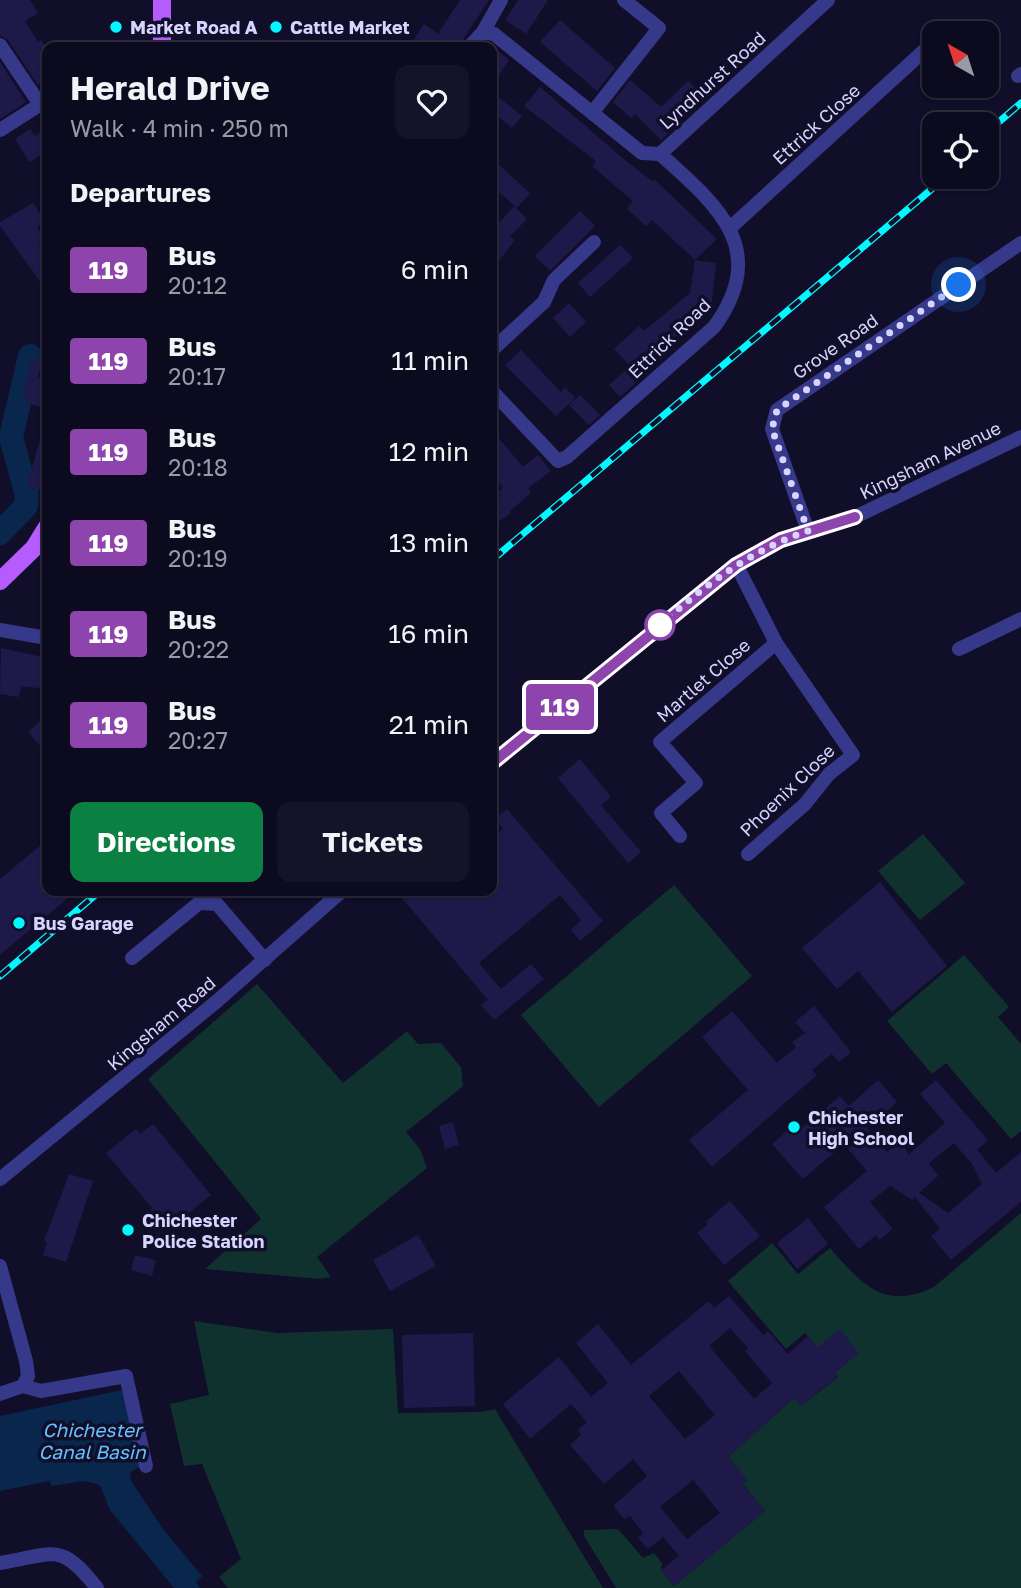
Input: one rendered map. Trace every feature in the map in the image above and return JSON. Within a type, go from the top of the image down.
[{"type":"main road","points":[[162,0],[162,42]]},
{"type":"main road","points":[[0,581],[34,548],[42,535]]},
{"type":"street","points":[[474,42],[483,32],[500,0]]},
{"type":"street","name":"Lyndhurst Road","points":[[483,32],[494,34],[642,153],[660,153],[828,0]]},
{"type":"street","points":[[592,113],[659,28],[624,1]]},
{"type":"street","points":[[0,45],[35,97],[42,99]]},
{"type":"street","name":"Ettrick Close","points":[[730,228],[922,53]]},
{"type":"street","points":[[0,130],[42,103]]},
{"type":"street","name":"Ettrick Road","points":[[497,396],[558,461],[567,457],[715,327],[733,301],[738,271],[730,228],[706,195],[660,153]]},
{"type":"street","points":[[497,345],[544,302],[554,280],[594,242]]},
{"type":"street","name":"Grove Road","points":[[808,531],[772,429],[777,410],[1021,243]]},
{"type":"street","name":"Kingsham Avenue","points":[[808,531],[855,517],[1021,437]]},
{"type":"street","points":[[497,759],[736,565],[781,540],[808,531]]},
{"type":"street","points":[[736,565],[775,643]]},
{"type":"street","points":[[959,649],[1021,619]]},
{"type":"street","points":[[0,631],[42,637]]},
{"type":"street","name":"Phoenix Close","points":[[748,854],[805,804],[829,774],[853,755],[775,643]]},
{"type":"street","name":"Martlet Close","points":[[680,836],[661,813],[696,783],[660,742],[775,643]]},
{"type":"street","name":"Kingsham Road","points":[[0,1180],[69,1126],[336,896]]},
{"type":"street","points":[[132,958],[199,902],[217,904],[265,960]]},
{"type":"street","points":[[0,1266],[26,1362],[28,1376],[23,1386]]},
{"type":"street","points":[[0,1394],[23,1386],[41,1391],[126,1376],[146,1466]]},
{"type":"street","points":[[0,1563],[61,1554],[73,1559],[97,1588]]},
{"type":"green space","points":[[923,834],[965,883],[920,920],[878,871]]},
{"type":"green space","points":[[674,885],[752,976],[599,1107],[521,1015]]},
{"type":"green space","points":[[964,955],[1009,1007],[998,1017],[1021,1044],[1021,1131],[1011,1139],[946,1063],[932,1074],[887,1021]]},
{"type":"green space","points":[[257,984],[343,1083],[407,1031],[418,1044],[441,1043],[461,1067],[463,1086],[406,1132],[420,1149],[427,1168],[317,1257],[331,1277],[320,1279],[205,1269],[261,1219],[148,1079]]},
{"type":"green space","points":[[1021,1213],[1021,1588],[616,1588],[584,1536],[584,1530],[618,1529],[643,1558],[654,1553],[662,1563],[661,1570],[674,1586],[765,1511],[743,1484],[747,1480],[728,1457],[794,1398],[801,1406],[838,1377],[805,1333],[786,1349],[728,1281],[772,1243],[798,1274],[830,1248],[853,1273],[875,1290],[887,1295],[916,1294],[934,1287]]},
{"type":"green space","points":[[194,1321],[277,1333],[393,1329],[398,1413],[481,1412],[495,1409],[603,1588],[228,1588],[219,1577],[241,1559],[202,1464],[184,1466],[170,1404],[209,1395]]},
{"type":"water","name":"Chichester Canal Basin","points":[[122,1390],[142,1466],[131,1472],[130,1479],[163,1529],[202,1576],[196,1582],[200,1588],[174,1588],[110,1510],[100,1485],[84,1481],[52,1486],[49,1481],[0,1491],[0,1416]]},
{"type":"building","points":[[0,0],[30,0],[38,13],[25,21],[38,42],[42,42],[42,82],[38,85],[8,40],[0,35]]},
{"type":"building","points":[[460,0],[489,0],[461,42],[412,42],[424,24],[438,34]]},
{"type":"building","points":[[518,0],[548,0],[526,34],[505,20]]},
{"type":"building","points":[[560,20],[615,68],[597,91],[540,42]]},
{"type":"building","points":[[497,50],[509,60],[497,78]]},
{"type":"building","points":[[0,62],[26,102],[0,119]]},
{"type":"building","points":[[630,80],[661,107],[688,81],[706,99],[661,140],[635,114],[631,118],[613,102]]},
{"type":"building","points":[[540,87],[625,160],[652,181],[654,179],[717,239],[695,260],[652,220],[646,226],[627,209],[633,201],[592,166],[596,161],[524,106]]},
{"type":"building","points":[[497,96],[522,116],[512,128],[497,115]]},
{"type":"building","points":[[30,129],[35,136],[42,131],[42,154],[29,162],[15,139]]},
{"type":"building","points":[[497,165],[530,193],[517,208],[497,190]]},
{"type":"building","points":[[33,203],[42,216],[42,223],[37,227],[42,235],[42,244],[39,246],[42,250],[40,281],[0,226],[0,222]]},
{"type":"building","points":[[514,206],[527,219],[510,236],[515,240],[497,263],[497,225]]},
{"type":"building","points":[[580,211],[595,226],[550,271],[535,256]]},
{"type":"building","points":[[620,245],[633,258],[590,297],[578,283]]},
{"type":"building","points":[[695,260],[716,263],[711,308],[707,307],[667,345],[664,342],[641,364],[648,372],[620,397],[609,385],[630,366],[614,349],[639,326],[644,331],[690,293]]},
{"type":"building","points":[[569,303],[586,322],[570,337],[553,318]]},
{"type":"building","points":[[521,350],[561,392],[565,387],[575,398],[556,416],[505,365]]},
{"type":"building","points":[[31,360],[42,363],[38,377],[42,378],[42,407],[26,403],[28,397],[23,396]]},
{"type":"building","points":[[580,395],[600,415],[589,425],[569,405]]},
{"type":"building","points":[[42,433],[42,480],[39,491],[29,488],[28,481]]},
{"type":"building","points":[[497,436],[523,467],[538,455],[551,471],[528,488],[531,493],[497,523],[497,499],[501,496],[498,492],[503,488],[497,480]]},
{"type":"building","points":[[1,648],[42,657],[42,688],[21,686],[19,697],[0,694]]},
{"type":"building","points":[[42,719],[42,747],[28,732]]},
{"type":"building","points":[[580,759],[611,797],[601,805],[641,852],[628,863],[558,778]]},
{"type":"building","points":[[507,809],[603,921],[580,941],[571,930],[581,920],[560,895],[479,963],[501,989],[531,964],[544,979],[494,1020],[481,1005],[488,1000],[402,898],[497,896],[497,834],[503,829],[497,817]]},
{"type":"building","name":"Bus Garage","points":[[42,844],[42,896],[70,896],[0,955],[0,879]]},
{"type":"building","points":[[880,882],[947,966],[892,1012],[858,971],[837,989],[802,948]]},
{"type":"building","points":[[814,1006],[851,1052],[839,1062],[832,1054],[812,1070],[817,1075],[712,1167],[689,1140],[748,1090],[702,1037],[732,1011],[777,1063],[796,1047],[792,1042],[805,1033],[795,1022]]},
{"type":"building","points":[[878,1080],[897,1102],[867,1128],[887,1152],[900,1142],[909,1154],[945,1123],[920,1094],[936,1080],[988,1140],[977,1150],[996,1173],[1021,1152],[1021,1202],[951,1260],[931,1236],[940,1229],[915,1197],[912,1200],[890,1186],[870,1202],[893,1229],[879,1240],[876,1235],[859,1249],[824,1207],[867,1171],[844,1144],[803,1179],[772,1144],[796,1123],[801,1129],[840,1096],[849,1106]],"holes":[[[954,1143],[972,1164],[982,1184],[948,1213],[919,1193],[938,1176],[929,1163]]]},
{"type":"building","points":[[453,1122],[459,1145],[445,1149],[439,1126]]},
{"type":"building","points":[[153,1124],[211,1195],[166,1231],[148,1211],[152,1208],[106,1153],[136,1129],[140,1134]]},
{"type":"building","points":[[69,1174],[93,1181],[66,1262],[43,1255],[47,1242],[44,1241]]},
{"type":"building","points":[[730,1201],[760,1236],[724,1265],[697,1233],[708,1224],[705,1222]]},
{"type":"building","points":[[808,1218],[828,1244],[797,1269],[777,1243]]},
{"type":"building","points":[[418,1235],[436,1266],[390,1291],[373,1260]]},
{"type":"building","points":[[135,1255],[156,1260],[152,1276],[131,1270]]},
{"type":"building","points":[[729,1296],[763,1335],[768,1331],[788,1354],[808,1336],[818,1347],[840,1329],[859,1353],[835,1373],[838,1376],[801,1406],[794,1398],[728,1457],[748,1480],[743,1484],[765,1511],[674,1586],[661,1570],[679,1556],[663,1537],[648,1549],[638,1538],[643,1533],[630,1516],[624,1519],[613,1506],[647,1476],[633,1459],[604,1484],[570,1445],[581,1435],[578,1430],[587,1422],[571,1404],[530,1439],[503,1404],[559,1357],[591,1397],[608,1383],[576,1343],[598,1324],[631,1365],[709,1301],[714,1308]],"holes":[[[730,1328],[748,1348],[745,1351],[772,1383],[754,1399],[709,1346]],[[679,1371],[715,1415],[685,1439],[649,1396]],[[693,1480],[720,1513],[687,1539],[660,1507]]]},
{"type":"building","points":[[473,1333],[475,1406],[404,1408],[402,1335]]},
{"type":"waterway","points":[[0,533],[26,506],[27,496],[11,437],[30,356]]},
{"type":"railway","points":[[999,122],[1021,103]]},
{"type":"railway","points":[[497,556],[932,189]]},
{"type":"railway","points":[[0,976],[94,896]]},
{"type":"bus line","name":"119","points":[[497,759],[736,565],[781,540],[855,517]]},
{"type":"place","name":"Market Road A","points":[[116,27]]},
{"type":"place","name":"Cattle Market","points":[[276,27]]},
{"type":"place","name":"Bus Garage","points":[[19,923]]},
{"type":"place","name":"Chichester High School","points":[[794,1127]]},
{"type":"place","name":"Chichester Police Station","points":[[128,1230]]},
{"type":"route","points":[[660,625],[736,565],[781,540],[808,531],[772,429],[777,410],[959,285]]}]
